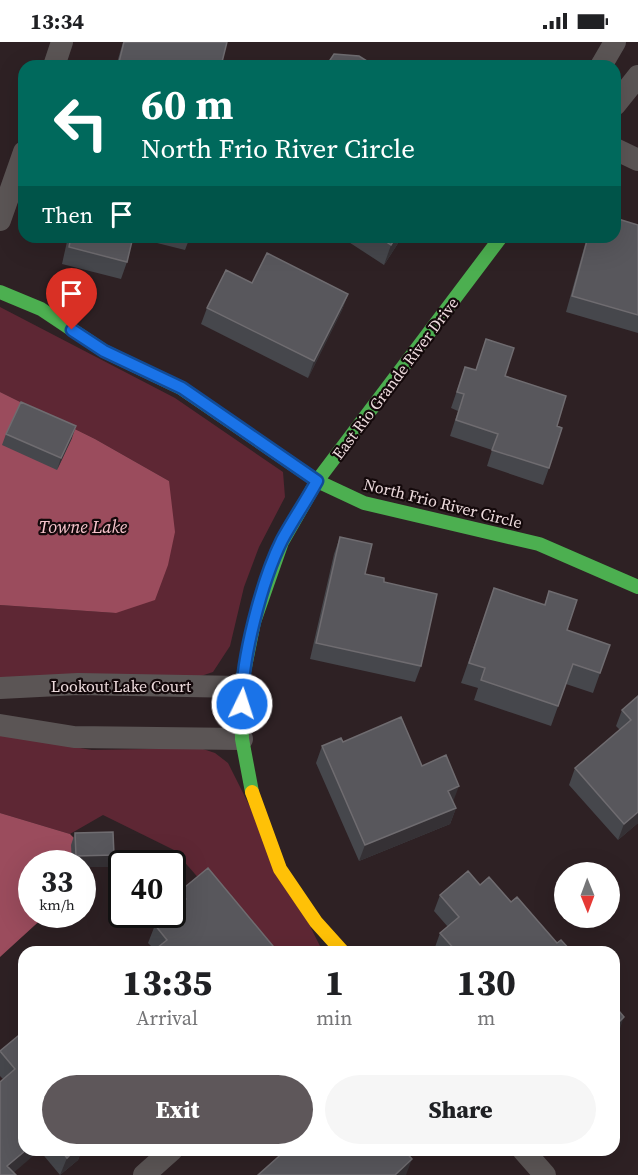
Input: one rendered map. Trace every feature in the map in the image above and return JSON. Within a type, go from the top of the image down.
[{"type":"street","points":[[56,60],[62,42]]},
{"type":"street","points":[[604,60],[615,42]]},
{"type":"street","points":[[621,97],[638,76]]},
{"type":"street","points":[[621,152],[638,160]]},
{"type":"street","points":[[0,220],[18,169]]},
{"type":"street","name":"East Rio Grande River Drive","points":[[338,946],[316,922],[280,869],[252,790],[242,739],[241,687],[254,622],[282,542],[317,481],[496,243]]},
{"type":"street","name":"North Frio River Circle","points":[[0,292],[41,309],[104,351],[182,388],[317,481],[364,503],[539,544],[638,587]]},
{"type":"street","name":"Lookout Lake Court","points":[[0,688],[78,684],[241,687]]},
{"type":"street","points":[[0,724],[74,738],[242,739]]},
{"type":"street","points":[[144,1175],[165,1156]]},
{"type":"street","points":[[528,1156],[545,1175]]},
{"type":"shaded area","points":[[0,307],[175,398],[283,472],[285,497],[259,547],[244,587],[230,646],[213,672],[192,679],[0,680],[0,605],[116,613],[169,481],[95,439],[0,392]]},
{"type":"shaded area","points":[[0,735],[92,750],[200,748],[215,753],[228,763],[320,946],[258,946],[186,864],[186,850],[174,850],[103,815],[70,834],[0,813]]},
{"type":"water","name":"Towne Lake","points":[[0,392],[95,439],[169,481],[175,532],[168,565],[155,600],[116,613],[0,605]]},
{"type":"water","points":[[0,813],[70,834],[79,843],[79,850],[18,850],[18,928],[32,928],[0,957]]},
{"type":"building","points":[[124,42],[227,42],[222,60],[120,60]]},
{"type":"building","points":[[334,54],[359,56],[365,60],[330,60]]},
{"type":"building","points":[[621,220],[638,225],[638,315],[572,296],[586,243],[621,243]]},
{"type":"building","points":[[70,243],[132,243],[127,262],[69,247]]},
{"type":"building","points":[[267,253],[348,294],[314,361],[207,308],[226,270],[252,283]]},
{"type":"building","points":[[486,339],[514,348],[505,376],[566,396],[557,426],[562,428],[549,468],[492,450],[498,434],[456,420],[464,394],[457,392],[465,367],[476,370]]},
{"type":"building","points":[[21,402],[76,426],[61,458],[6,434]]},
{"type":"building","points":[[340,537],[372,544],[365,574],[384,578],[384,582],[437,594],[421,666],[316,643]]},
{"type":"building","points":[[494,588],[545,605],[549,591],[577,600],[567,630],[610,645],[600,673],[573,664],[558,706],[481,680],[485,668],[469,663]]},
{"type":"building","points":[[638,696],[638,812],[624,824],[575,768],[631,720],[622,710]]},
{"type":"building","points":[[401,717],[422,766],[446,755],[459,786],[448,791],[456,808],[365,845],[322,746],[341,738],[343,742]]},
{"type":"building","points":[[113,832],[114,850],[108,850],[108,855],[96,855],[96,850],[76,850],[75,833]]},
{"type":"building","points":[[208,868],[273,946],[160,946],[167,940],[157,928],[186,928],[186,886]]},
{"type":"building","points":[[468,871],[480,885],[489,877],[511,902],[517,897],[557,943],[561,940],[566,946],[452,946],[440,933],[459,917],[440,895]]},
{"type":"building","points":[[18,1036],[19,1156],[7,1166],[16,1175],[0,1175],[0,1082],[15,1069],[0,1051]]},
{"type":"building","points":[[279,1156],[409,1156],[412,1159],[395,1175],[258,1175]]},
{"type":"traffic: fast","points":[[252,792],[242,739],[241,687],[254,622],[282,542],[317,481],[496,243]]},
{"type":"traffic: fast","points":[[0,292],[41,309],[104,351],[181,388],[317,481],[364,503],[539,544],[638,587]]},
{"type":"traffic: slow","points":[[252,792],[280,869],[316,922],[338,946]]},
{"type":"route","points":[[72,330],[104,351],[182,388],[317,481],[282,542],[254,622],[241,687],[242,704]]}]
